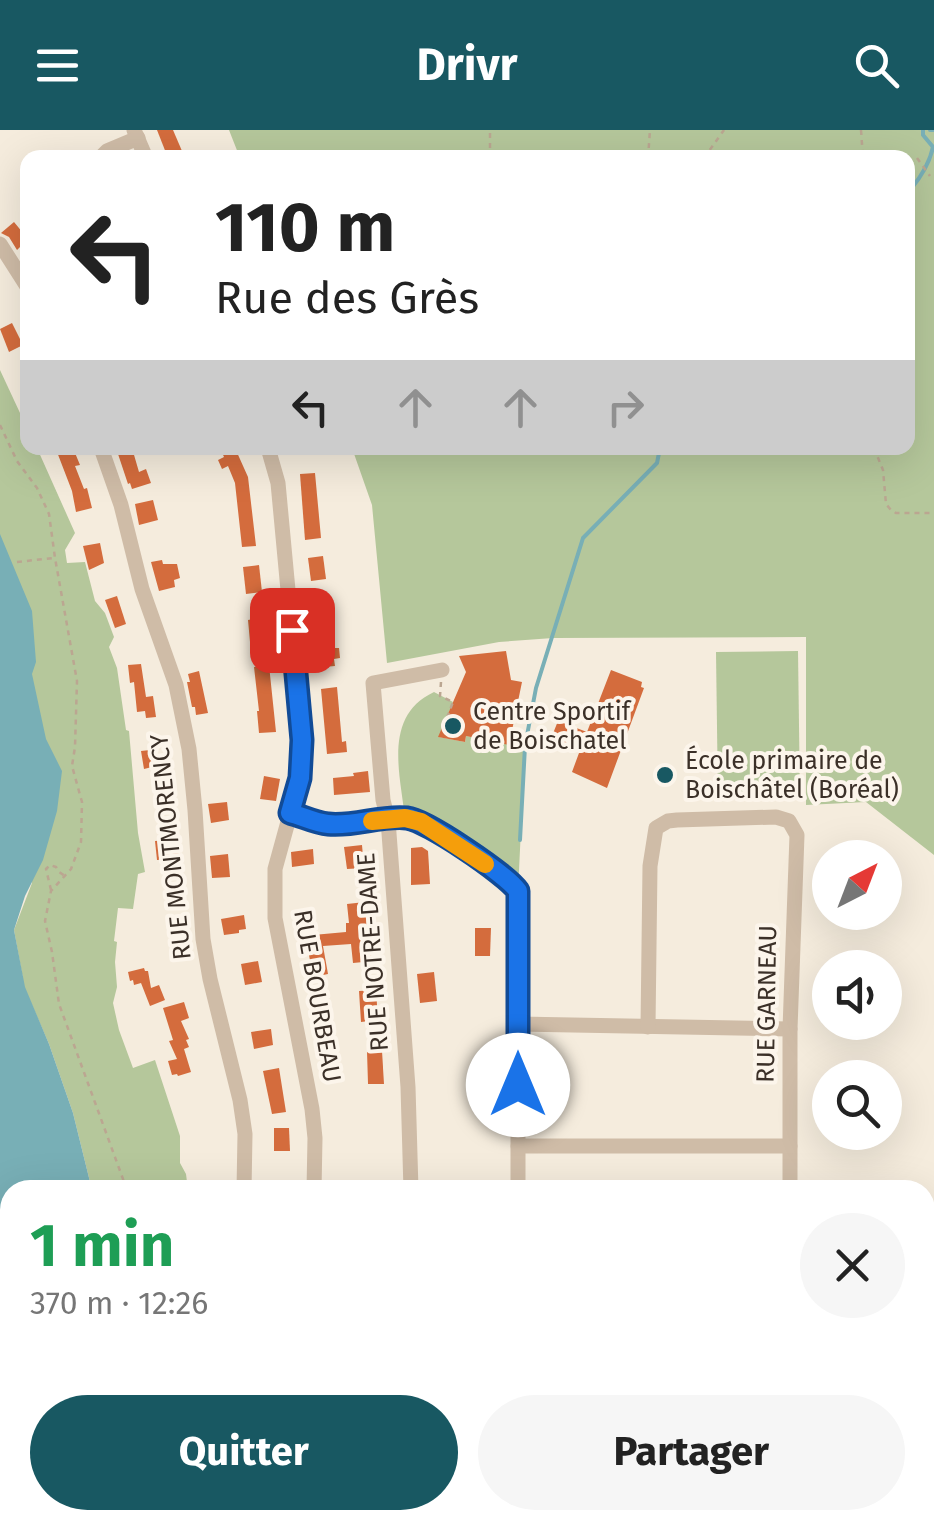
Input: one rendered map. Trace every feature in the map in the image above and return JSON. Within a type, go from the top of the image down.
[{"type":"street","points":[[109,150],[136,134]]},
{"type":"street","points":[[0,244],[20,275]]},
{"type":"street","name":"RUE MONTMORENCY","points":[[104,455],[142,589],[176,685],[186,733],[203,939],[240,1100],[245,1134],[244,1180]]},
{"type":"street","points":[[270,455],[278,483],[302,740],[300,778],[290,813]]},
{"type":"street","points":[[442,670],[373,683],[383,800],[388,820],[405,818],[421,822],[511,882],[518,891],[518,1180]]},
{"type":"street","name":"RUE NOTRE-DAME","points":[[290,813],[328,824],[388,820],[408,1087],[411,1180]]},
{"type":"street","name":"RUE BOURBEAU","points":[[290,813],[275,869],[275,918],[312,1108],[314,1180]]},
{"type":"street","name":"RUE GARNEAU","points":[[648,1026],[650,866],[656,828],[677,820],[776,817],[788,821],[796,835],[790,1180]]},
{"type":"street","points":[[518,1024],[790,1029]]},
{"type":"street","points":[[518,1146],[790,1146]]},
{"type":"path","points":[[917,158],[930,176]]},
{"type":"path","points":[[0,425],[16,462],[49,514],[77,681],[72,766],[82,802],[80,842],[71,868],[52,891],[44,921],[59,1004],[123,1180]]},
{"type":"path","points":[[877,455],[886,504],[891,510],[934,513]]},
{"type":"path","points":[[17,562],[54,558]]},
{"type":"path","points":[[442,670],[440,696],[453,702],[446,720]]},
{"type":"path","points":[[52,891],[46,869],[50,865],[56,867],[65,876]]},
{"type":"green space","points":[[229,130],[934,130],[934,855],[866,802],[806,805],[806,637],[553,638],[499,642],[387,663],[372,505],[354,455],[915,455],[915,150],[237,150]]},
{"type":"green space","points":[[0,370],[20,413],[20,455],[40,455],[75,533],[65,550],[67,563],[85,562],[95,601],[105,613],[114,637],[109,647],[129,731],[145,872],[138,874],[133,909],[118,908],[114,941],[117,987],[113,1003],[133,1068],[155,1060],[180,1136],[180,1163],[187,1180],[90,1180],[73,1113],[22,982],[14,930],[32,883],[0,566]]},
{"type":"green space","points":[[798,651],[800,799],[718,800],[716,652]]},
{"type":"green space","points":[[434,692],[453,702],[439,737],[465,742],[466,736],[525,746],[518,891],[405,818],[398,747],[401,731],[418,702]]},
{"type":"water","points":[[0,534],[32,611],[36,662],[32,674],[46,739],[62,771],[57,811],[43,860],[14,930],[25,987],[73,1113],[90,1180],[0,1180]]},
{"type":"building","points":[[157,130],[173,130],[182,150],[165,150]]},
{"type":"building","points":[[14,222],[20,229],[20,247],[17,250],[9,237],[1,233]]},
{"type":"building","points":[[12,323],[20,346],[9,352],[0,329]]},
{"type":"building","points":[[58,455],[76,455],[80,465],[75,466],[92,508],[76,512]]},
{"type":"building","points":[[118,455],[134,455],[139,472],[146,469],[151,483],[132,489]]},
{"type":"building","points":[[238,455],[248,477],[256,546],[242,547],[235,483],[228,466],[222,469],[218,460]]},
{"type":"building","points":[[315,473],[321,538],[305,540],[300,474]]},
{"type":"building","points":[[153,500],[158,520],[139,525],[135,504]]},
{"type":"building","points":[[100,543],[104,563],[89,570],[83,546]]},
{"type":"building","points":[[323,556],[326,579],[311,581],[308,558]]},
{"type":"building","points":[[162,560],[163,564],[177,564],[180,578],[174,580],[175,587],[159,591],[151,562]]},
{"type":"building","points":[[259,565],[262,592],[246,594],[243,567]]},
{"type":"building","points":[[117,596],[126,624],[115,628],[105,600]]},
{"type":"building","points":[[328,602],[333,648],[339,648],[340,658],[334,659],[335,666],[324,667],[319,666],[312,613],[313,603]]},
{"type":"building","points":[[263,617],[265,642],[250,642],[248,620]]},
{"type":"building","points":[[506,651],[511,680],[522,682],[509,745],[466,736],[465,742],[438,737],[466,672],[459,656]]},
{"type":"building","points":[[141,664],[146,697],[153,696],[156,717],[146,718],[145,711],[137,712],[128,665]]},
{"type":"building","points":[[269,665],[276,732],[259,733],[254,667]]},
{"type":"building","points":[[611,670],[642,682],[644,688],[607,788],[572,772],[579,753],[550,741],[558,721],[587,732]]},
{"type":"building","points":[[199,671],[208,713],[196,715],[187,682],[188,674]]},
{"type":"building","points":[[337,687],[342,742],[346,741],[347,752],[327,754],[321,689]]},
{"type":"building","points":[[150,750],[151,755],[163,755],[165,780],[154,782],[152,767],[144,769],[141,751]]},
{"type":"building","points":[[368,771],[370,792],[334,795],[333,778]]},
{"type":"building","points":[[264,776],[280,779],[276,801],[260,799]]},
{"type":"building","points":[[227,802],[229,820],[211,823],[208,804]]},
{"type":"building","points":[[180,839],[181,859],[157,860],[155,841]]},
{"type":"building","points":[[362,845],[364,868],[347,869],[344,847]]},
{"type":"building","points":[[411,848],[428,851],[430,884],[411,885]]},
{"type":"building","points":[[313,849],[314,864],[292,867],[291,852]]},
{"type":"building","points":[[228,854],[230,877],[212,878],[210,856]]},
{"type":"building","points":[[365,902],[374,961],[353,963],[351,944],[323,946],[328,974],[313,977],[309,955],[314,954],[313,935],[346,932],[347,904]]},
{"type":"building","points":[[244,915],[246,929],[224,935],[221,919]]},
{"type":"building","points":[[475,928],[491,928],[490,956],[475,956]]},
{"type":"building","points":[[258,961],[262,982],[245,985],[241,964]]},
{"type":"building","points":[[144,968],[151,988],[159,985],[165,1000],[150,1006],[141,983],[134,985],[128,972]]},
{"type":"building","points":[[434,972],[437,1001],[420,1003],[417,974]]},
{"type":"building","points":[[376,990],[378,1020],[361,1022],[359,991]]},
{"type":"building","points":[[184,1002],[189,1018],[181,1021],[189,1039],[189,1047],[184,1049],[191,1072],[178,1076],[172,1075],[168,1061],[177,1059],[163,1008]]},
{"type":"building","points":[[271,1029],[273,1045],[254,1049],[251,1032]]},
{"type":"building","points":[[382,1051],[384,1084],[368,1084],[367,1052]]},
{"type":"building","points":[[279,1068],[286,1112],[272,1114],[263,1071]]},
{"type":"building","points":[[274,1128],[289,1128],[290,1151],[274,1151]]},
{"type":"waterway","points":[[915,184],[933,147],[923,130]]},
{"type":"waterway","points":[[520,840],[525,746],[536,688],[583,538],[657,463],[659,455]]},
{"type":"slow traffic","points":[[372,821],[405,818],[421,822],[485,864]]},
{"type":"place","name":"Centre Sportif de Boischatel","points":[[453,726]]},
{"type":"place","name":"École primaire de Boischâtel (Boréal)","points":[[665,775]]},
{"type":"route","points":[[292,630],[302,740],[300,778],[290,813],[328,824],[405,818],[421,822],[511,882],[518,891],[518,1085]]}]
